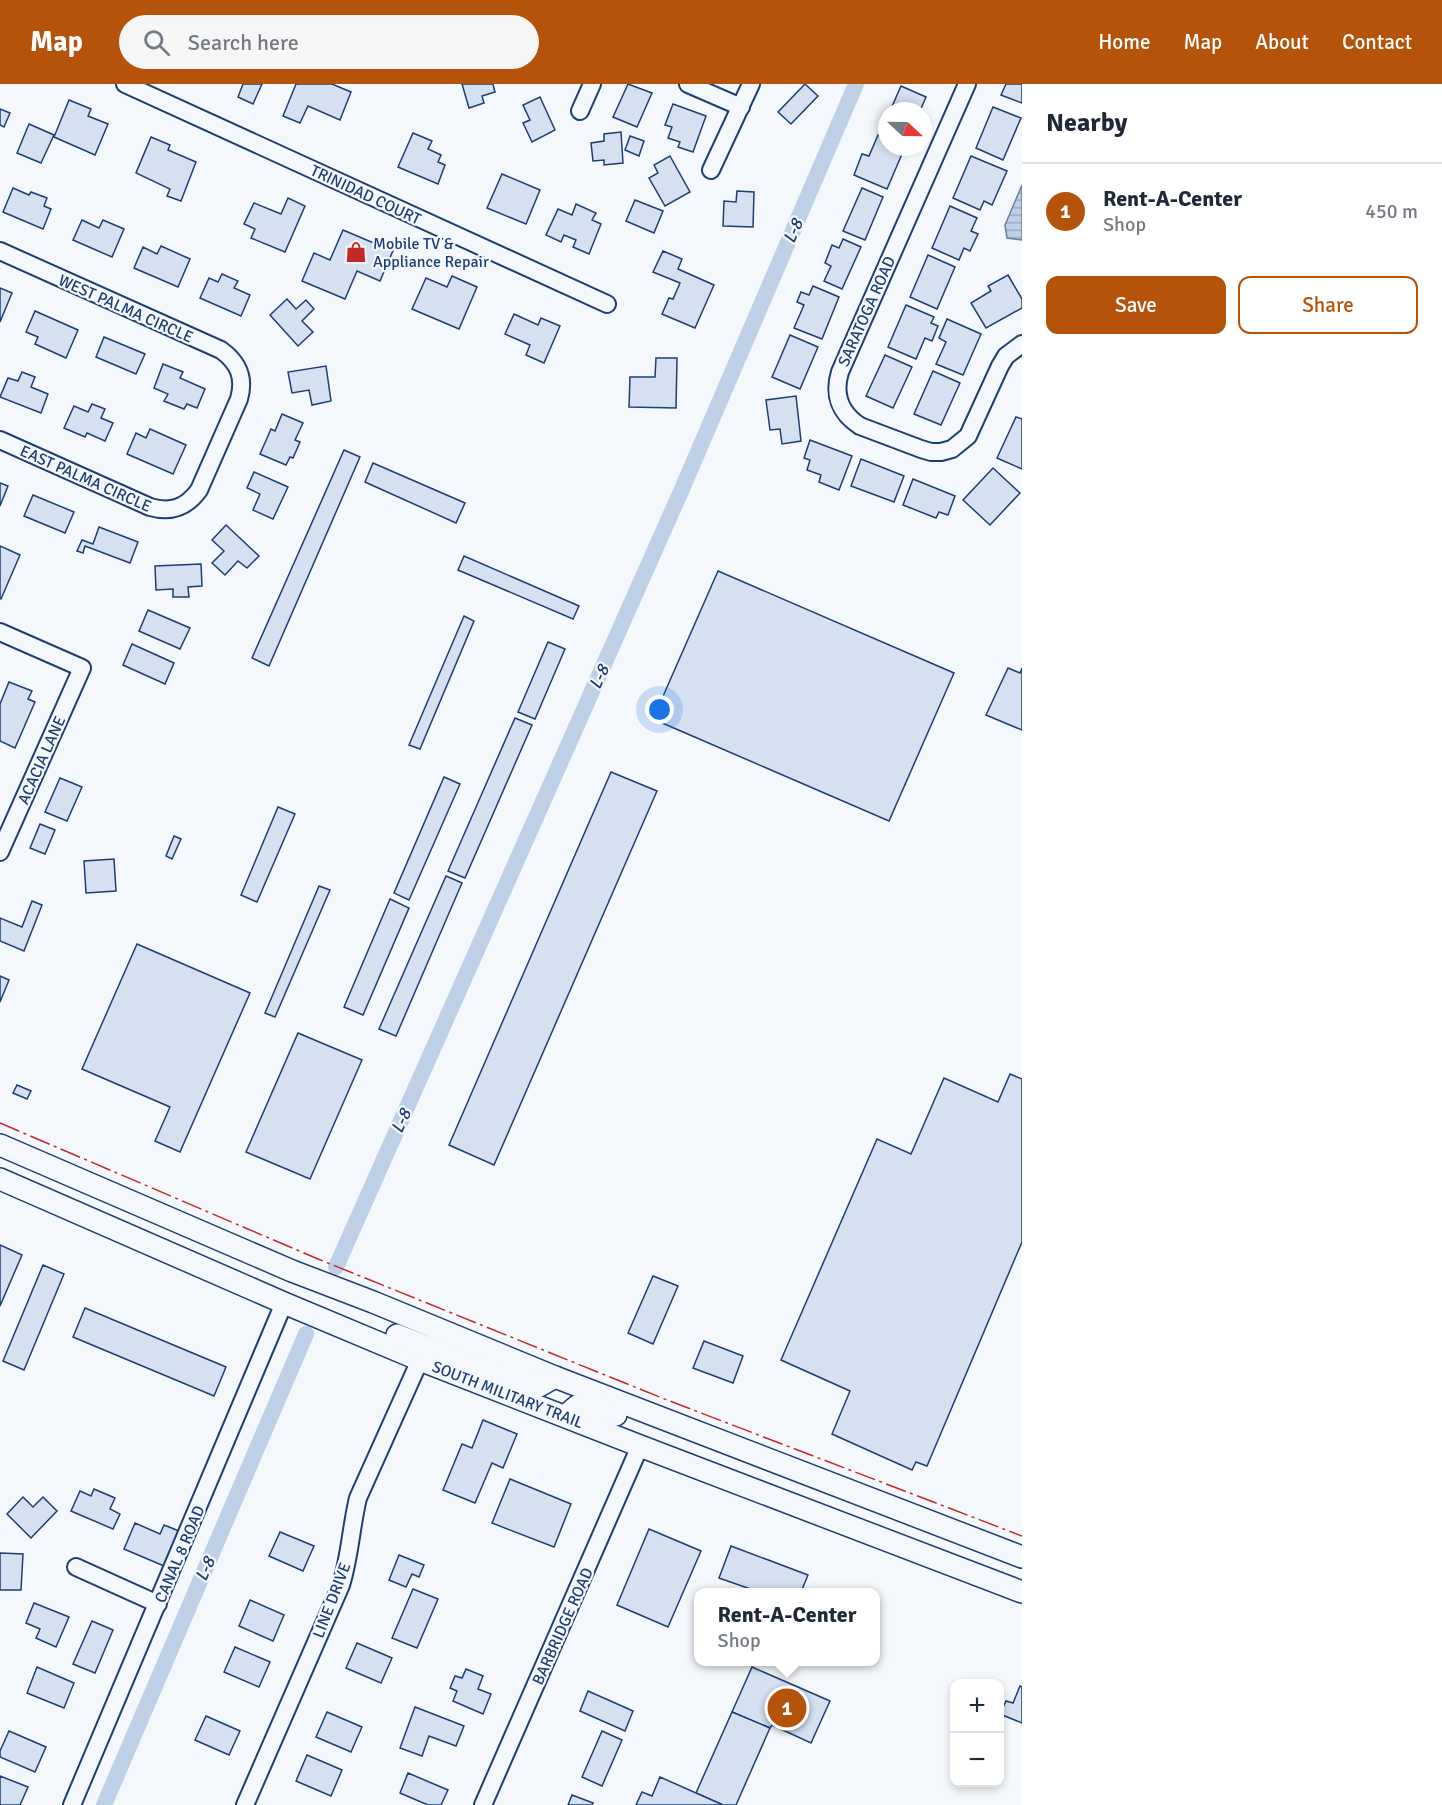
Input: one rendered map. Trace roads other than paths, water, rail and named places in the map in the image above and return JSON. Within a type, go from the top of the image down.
[{"type":"main road","name":"SOUTH MILITARY TRAIL","points":[[0,1145],[292,1270],[555,1377],[1022,1557]]},
{"type":"main road","points":[[0,1161],[63,1184],[98,1188]]},
{"type":"main road","name":"SOUTH MILITARY TRAIL","points":[[0,1179],[420,1360],[1022,1592]]},
{"type":"main road","points":[[364,1336],[391,1333],[527,1384],[539,1386],[555,1377]]},
{"type":"main road","points":[[565,1416],[577,1406],[594,1407],[741,1464],[781,1464]]},
{"type":"street","name":"TRINIDAD COURT","points":[[125,84],[607,304]]},
{"type":"street","points":[[580,111],[592,84]]},
{"type":"street","points":[[688,84],[741,107]]},
{"type":"street","points":[[711,170],[751,84]]},
{"type":"street","name":"SARATOGA ROAD","points":[[966,84],[840,372],[837,382],[839,403],[851,420],[860,426],[931,452],[952,449],[968,436],[1006,356],[1022,344]]},
{"type":"street","name":"WEST PALMA CIRCLE","points":[[0,251],[221,350],[237,366],[242,388],[239,399],[199,490],[183,506],[172,510]]},
{"type":"street","name":"EAST PALMA CIRCLE","points":[[0,440],[150,507],[172,510]]},
{"type":"street","name":"ACACIA LANE","points":[[0,632],[82,668],[0,852]]},
{"type":"street","name":"CANAL 8 ROAD","points":[[72,1805],[284,1303]]},
{"type":"street","name":"LINE DRIVE","points":[[245,1805],[341,1585],[358,1498],[420,1360]]},
{"type":"street","name":"BARBRIDGE ROAD","points":[[483,1805],[640,1446]]},
{"type":"street","points":[[76,1567],[158,1604]]},
{"type":"water","points":[[1022,185],[1022,240],[1007,238],[1005,225]]},
{"type":"waterway","name":"L-8","points":[[336,1267],[682,489],[856,84]]},
{"type":"waterway","name":"L-8","points":[[104,1805],[306,1334]]},
{"type":"place","name":"Mobile TV & Appliance Repair","points":[[356,252]]},
{"type":"place","name":"Rent-A-Center","points":[[787,1708]]}]
